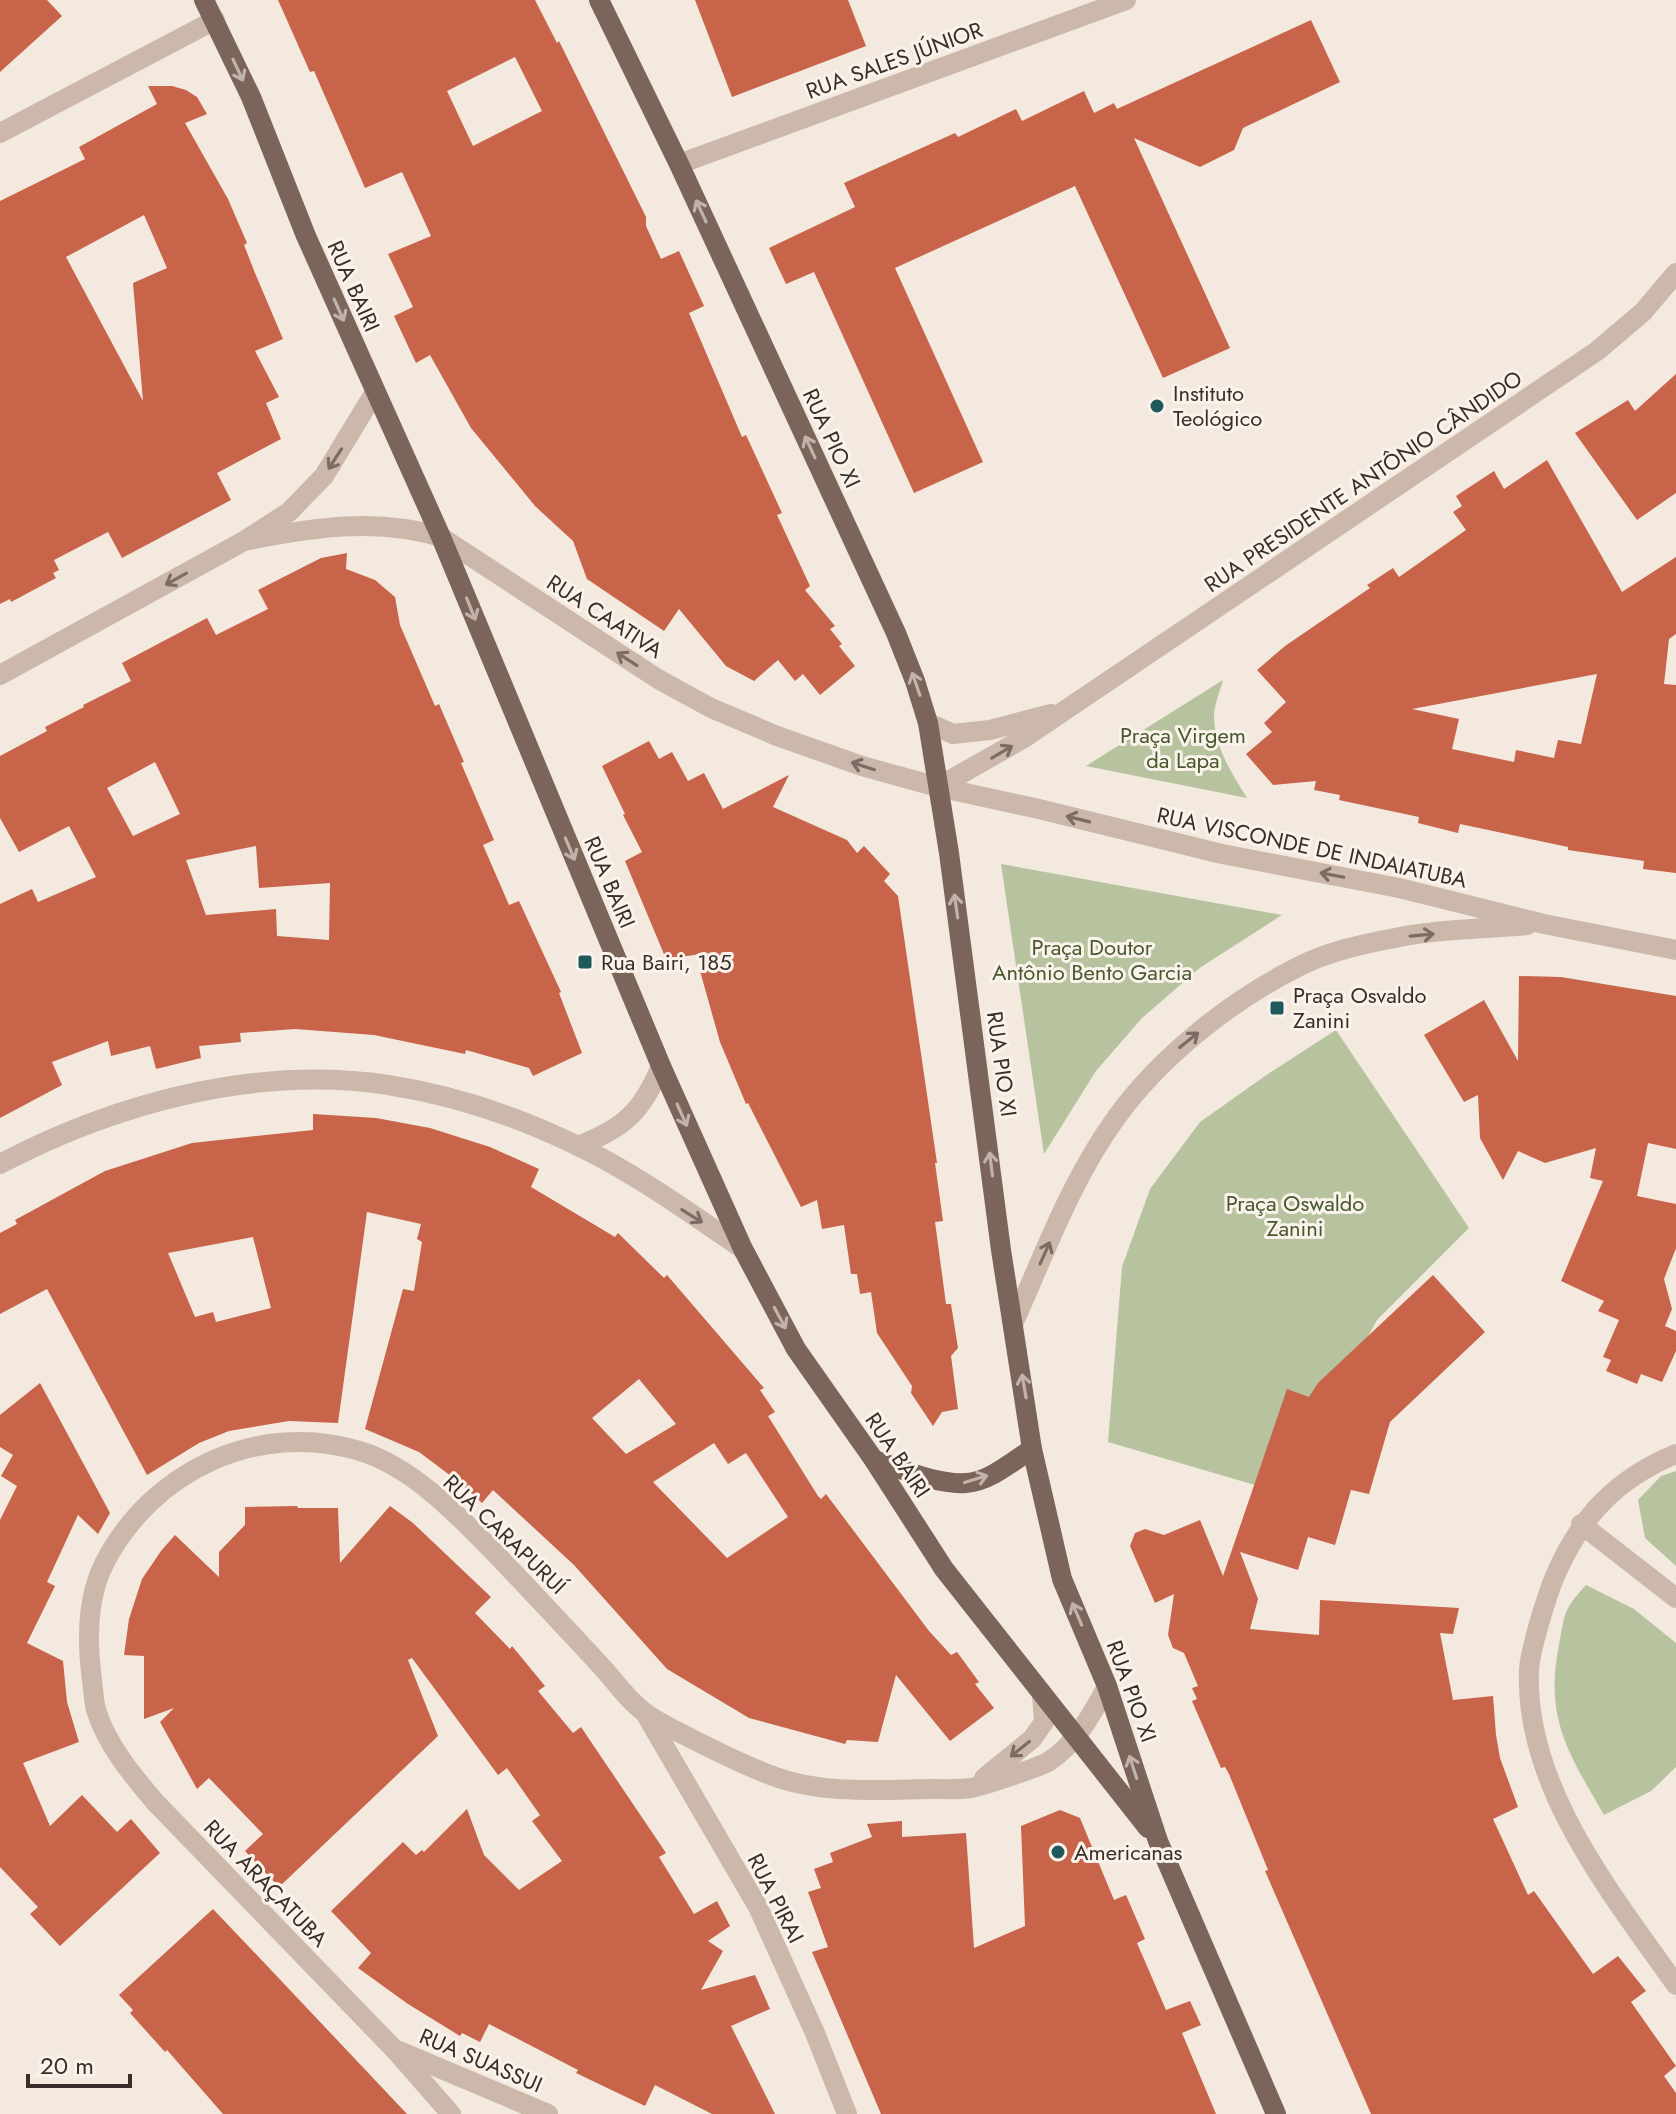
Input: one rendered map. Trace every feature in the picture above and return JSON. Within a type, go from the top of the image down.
[{"type":"main road","name":"RUA BAIRI","points":[[204,0],[251,97],[306,236],[441,537],[661,1066],[743,1249],[796,1349],[874,1460],[944,1569],[1158,1841]]},
{"type":"main road","name":"RUA PIO XI","points":[[599,0],[679,164],[896,633],[915,681],[928,723],[938,787],[1032,1449],[1062,1579],[1107,1686],[1158,1841],[1276,2114]]},
{"type":"main road","points":[[874,1460],[921,1475],[966,1483],[983,1479],[1032,1449]]},
{"type":"street","name":"RUA SALES JÚNIOR","points":[[679,164],[1126,0]]},
{"type":"street","points":[[0,133],[215,20]]},
{"type":"street","name":"RUA PRESIDENTE ANTÔNIO CÂNDIDO","points":[[938,787],[1024,738],[1597,351],[1643,312],[1676,273]]},
{"type":"street","name":"RUA CAATIVA","points":[[0,675],[244,541],[289,512],[316,485],[338,456],[375,392]]},
{"type":"street","name":"RUA CAATIVA","points":[[244,541],[300,530],[379,525],[413,528],[441,537],[658,679],[711,708],[777,736],[862,766],[938,787]]},
{"type":"street","name":"RUA PRESIDENTE ANTÔNIO CÂNDIDO","points":[[928,723],[953,734],[990,730],[1062,712]]},
{"type":"street","name":"RUA VISCONDE DE INDAIATUBA","points":[[938,787],[1222,854],[1399,888],[1544,924],[1676,950]]},
{"type":"street","points":[[1013,1324],[1068,1203],[1116,1118],[1184,1044],[1297,967],[1338,952],[1397,937],[1544,924]]},
{"type":"street","points":[[578,1146],[620,1127],[634,1115],[661,1066]]},
{"type":"street","points":[[0,1164],[41,1142],[127,1110],[217,1088],[287,1081],[385,1084],[449,1096],[578,1146],[743,1249]]},
{"type":"street","name":"RUA CARAPURUÍ","points":[[89,1660],[93,1599],[104,1565],[137,1515],[174,1483],[205,1463],[240,1448],[290,1441],[328,1443],[388,1462],[434,1495],[477,1534],[645,1713],[708,1747],[775,1777],[828,1788],[972,1788],[1048,1762],[1092,1715],[1107,1686]]},
{"type":"street","points":[[1676,1454],[1648,1466],[1618,1486],[1581,1524],[1551,1585],[1529,1666],[1530,1712],[1543,1759],[1578,1842],[1676,1985]]},
{"type":"street","points":[[1581,1524],[1676,1598]]},
{"type":"street","name":"RUA ARAÇATUBA","points":[[89,1660],[96,1709],[113,1746],[131,1774],[275,1929],[395,2050],[451,2114]]},
{"type":"street","points":[[972,1788],[1032,1739],[1044,1722],[1042,1695]]},
{"type":"street","name":"RUA PIRAI","points":[[645,1713],[758,1907],[815,2033],[847,2114]]},
{"type":"street","name":"RUA SUASSUI","points":[[395,2050],[548,2114]]},
{"type":"green space","name":"Praça Virgem da Lapa","points":[[1223,680],[1214,717],[1217,739],[1247,798],[1086,766]]},
{"type":"green space","name":"Praça Doutor Antônio Bento Garcia","points":[[1001,864],[1282,915],[1201,967],[1142,1018],[1096,1071],[1044,1154]]},
{"type":"green space","name":"Praça Oswaldo Zanini","points":[[1336,1030],[1469,1228],[1377,1320],[1324,1417],[1303,1499],[1108,1442],[1122,1267],[1150,1189],[1200,1122]]},
{"type":"green space","points":[[1676,1471],[1676,1566],[1645,1538],[1638,1500],[1661,1476]]},
{"type":"green space","points":[[1586,1585],[1634,1609],[1676,1643],[1676,1767],[1651,1791],[1604,1815],[1570,1754],[1557,1715],[1555,1694],[1555,1671],[1564,1619],[1573,1600]]},
{"type":"building","points":[[0,0],[47,0],[62,16],[0,72]]},
{"type":"building","points":[[278,0],[535,0],[557,43],[559,41],[646,217],[646,226],[661,259],[679,251],[704,306],[689,313],[742,437],[746,435],[782,513],[777,515],[810,586],[805,590],[835,626],[830,629],[855,666],[820,695],[803,674],[795,681],[778,660],[754,681],[726,666],[679,609],[664,631],[587,579],[573,541],[535,506],[471,428],[430,355],[416,363],[394,316],[413,307],[388,254],[431,236],[402,172],[365,188],[314,71],[310,72]],"holes":[[[515,57],[542,111],[473,146],[447,91]]]},
{"type":"building","points":[[695,0],[848,0],[866,46],[732,97]]},
{"type":"building","points":[[1311,20],[1340,82],[1243,128],[1234,150],[1200,167],[1134,138],[1230,348],[1163,378],[1075,186],[895,268],[983,462],[914,493],[814,272],[786,284],[769,248],[855,207],[844,183],[955,133],[958,137],[1016,109],[1022,121],[1084,91],[1094,113],[1114,103],[1117,109]]},
{"type":"building","points":[[148,86],[172,86],[197,97],[207,114],[185,123],[228,199],[283,339],[255,351],[279,397],[266,403],[281,439],[217,473],[231,500],[122,558],[108,532],[54,560],[59,570],[53,573],[56,578],[11,602],[10,599],[0,604],[0,201],[85,159],[79,147],[157,104]],"holes":[[[144,215],[167,268],[133,283],[143,401],[66,257]]]},
{"type":"building","points":[[1676,374],[1676,493],[1637,520],[1575,433],[1628,400],[1635,411]]},
{"type":"building","points":[[1547,460],[1622,592],[1676,557],[1676,634],[1669,639],[1664,684],[1676,685],[1676,873],[1643,869],[1644,861],[1568,850],[1568,847],[1460,824],[1458,833],[1418,823],[1419,817],[1339,800],[1340,795],[1314,790],[1316,781],[1273,785],[1246,754],[1272,732],[1264,723],[1286,702],[1257,670],[1285,646],[1370,588],[1367,585],[1393,568],[1399,577],[1466,530],[1453,512],[1462,506],[1456,496],[1494,471],[1504,489]],"holes":[[[1597,674],[1581,744],[1558,740],[1554,758],[1516,750],[1514,762],[1452,749],[1459,719],[1412,709]]]},
{"type":"building","points":[[347,553],[346,569],[375,580],[395,597],[400,625],[435,706],[439,704],[494,840],[483,845],[509,905],[519,901],[561,992],[582,1053],[533,1076],[529,1068],[466,1050],[465,1054],[374,1035],[295,1029],[240,1033],[241,1042],[199,1046],[201,1058],[156,1069],[150,1046],[111,1056],[108,1041],[52,1062],[62,1085],[0,1118],[0,904],[32,889],[38,902],[96,877],[69,826],[19,852],[0,818],[0,756],[47,731],[45,727],[83,705],[131,681],[122,663],[207,618],[216,635],[268,609],[258,590],[321,558]],"holes":[[[155,762],[180,814],[133,836],[107,788]],[[256,846],[259,888],[330,883],[329,940],[277,936],[276,909],[206,915],[186,860]]]},
{"type":"building","points":[[649,741],[659,759],[672,752],[688,781],[704,773],[723,809],[789,775],[773,807],[847,840],[857,853],[864,846],[890,874],[884,881],[898,896],[937,1163],[943,1221],[935,1222],[946,1304],[951,1304],[958,1348],[951,1356],[958,1409],[942,1412],[933,1426],[911,1393],[912,1386],[877,1333],[871,1292],[860,1294],[857,1274],[851,1274],[844,1225],[822,1229],[817,1200],[801,1207],[746,1104],[720,1042],[700,971],[708,953],[666,959],[625,861],[642,852],[602,766]]},
{"type":"building","points":[[1519,976],[1561,977],[1676,996],[1676,1149],[1648,1143],[1637,1196],[1676,1204],[1676,1248],[1664,1279],[1672,1309],[1665,1326],[1676,1331],[1676,1351],[1662,1382],[1641,1374],[1637,1384],[1606,1371],[1611,1360],[1603,1357],[1619,1320],[1598,1311],[1604,1301],[1561,1281],[1603,1181],[1590,1178],[1596,1148],[1545,1163],[1518,1151],[1503,1180],[1480,1138],[1478,1095],[1464,1102],[1424,1035],[1484,1000],[1518,1061]]},
{"type":"building","points":[[313,1114],[376,1118],[430,1128],[490,1147],[539,1169],[531,1187],[615,1237],[618,1233],[664,1278],[667,1275],[764,1388],[760,1390],[775,1412],[768,1416],[818,1496],[821,1499],[826,1494],[929,1631],[951,1655],[957,1652],[979,1682],[975,1684],[994,1708],[950,1741],[896,1675],[878,1742],[847,1740],[845,1744],[749,1718],[667,1669],[574,1565],[493,1490],[482,1503],[419,1452],[365,1429],[403,1289],[414,1291],[422,1242],[417,1239],[421,1224],[367,1212],[338,1423],[289,1421],[229,1431],[199,1443],[147,1475],[47,1289],[0,1314],[0,1233],[17,1224],[15,1220],[105,1171],[192,1143],[313,1130]],"holes":[[[253,1237],[271,1308],[216,1322],[213,1312],[195,1317],[168,1253]],[[639,1379],[676,1424],[626,1454],[592,1418]],[[714,1443],[728,1464],[746,1453],[788,1517],[727,1558],[653,1482]]]},
{"type":"building","points":[[1433,1275],[1485,1332],[1390,1422],[1369,1494],[1351,1490],[1335,1545],[1308,1537],[1298,1570],[1240,1552],[1258,1599],[1250,1629],[1319,1635],[1320,1600],[1459,1608],[1453,1634],[1440,1633],[1453,1700],[1493,1696],[1500,1758],[1518,1807],[1493,1819],[1528,1895],[1534,1891],[1593,1974],[1618,1956],[1646,1991],[1631,2002],[1676,2066],[1664,2076],[1676,2093],[1676,2114],[1371,2114],[1265,1871],[1268,1870],[1229,1774],[1225,1767],[1221,1768],[1192,1701],[1197,1699],[1192,1688],[1198,1686],[1184,1653],[1173,1648],[1168,1635],[1174,1594],[1155,1603],[1130,1546],[1135,1533],[1145,1529],[1164,1535],[1200,1520],[1223,1576],[1287,1389],[1309,1397],[1318,1383]]},
{"type":"building","points":[[40,1383],[110,1513],[98,1534],[78,1515],[47,1582],[55,1586],[27,1643],[63,1661],[67,1702],[79,1742],[23,1763],[50,1826],[82,1795],[117,1832],[131,1819],[160,1853],[60,1946],[30,1914],[38,1907],[0,1867],[0,1520],[17,1486],[1,1476],[13,1455],[0,1447],[0,1415]]},
{"type":"building","points":[[390,1506],[413,1523],[491,1597],[475,1613],[510,1649],[512,1646],[545,1686],[538,1691],[573,1733],[581,1727],[666,1853],[659,1857],[694,1914],[717,1901],[730,1926],[708,1941],[723,1951],[701,1990],[755,1975],[770,2009],[731,2026],[775,2114],[712,2114],[655,2085],[645,2106],[576,2073],[578,2070],[489,2024],[480,2042],[462,2033],[460,2036],[358,1968],[371,1953],[331,1911],[403,1842],[416,1855],[422,1850],[424,1852],[467,1809],[484,1855],[519,1890],[562,1861],[532,1821],[540,1815],[507,1768],[498,1775],[412,1658],[408,1660],[438,1736],[279,1887],[245,1851],[263,1834],[209,1778],[197,1789],[160,1722],[174,1708],[144,1719],[144,1656],[124,1655],[129,1619],[142,1579],[175,1535],[219,1577],[219,1552],[245,1525],[245,1507],[338,1508],[340,1563]]},
{"type":"building","points":[[1060,1810],[1080,1818],[1114,1900],[1126,1895],[1145,1939],[1137,1943],[1166,2010],[1190,2001],[1201,2025],[1182,2033],[1216,2114],[881,2114],[812,1952],[828,1947],[808,1892],[821,1888],[814,1869],[833,1862],[830,1853],[872,1837],[867,1824],[902,1821],[902,1837],[966,1833],[974,1948],[1025,1926],[1021,1826]]},
{"type":"building","points":[[213,1909],[407,2114],[223,2114],[130,2013],[133,2010],[119,1995]]},
{"type":"place","name":"Instituto Teológico","points":[[1157,406]]},
{"type":"place","name":"Rua Bairi, 185","points":[[585,962]]},
{"type":"place","name":"Praça Osvaldo Zanini","points":[[1277,1008]]},
{"type":"place","name":"Americanas","points":[[1058,1852]]}]
